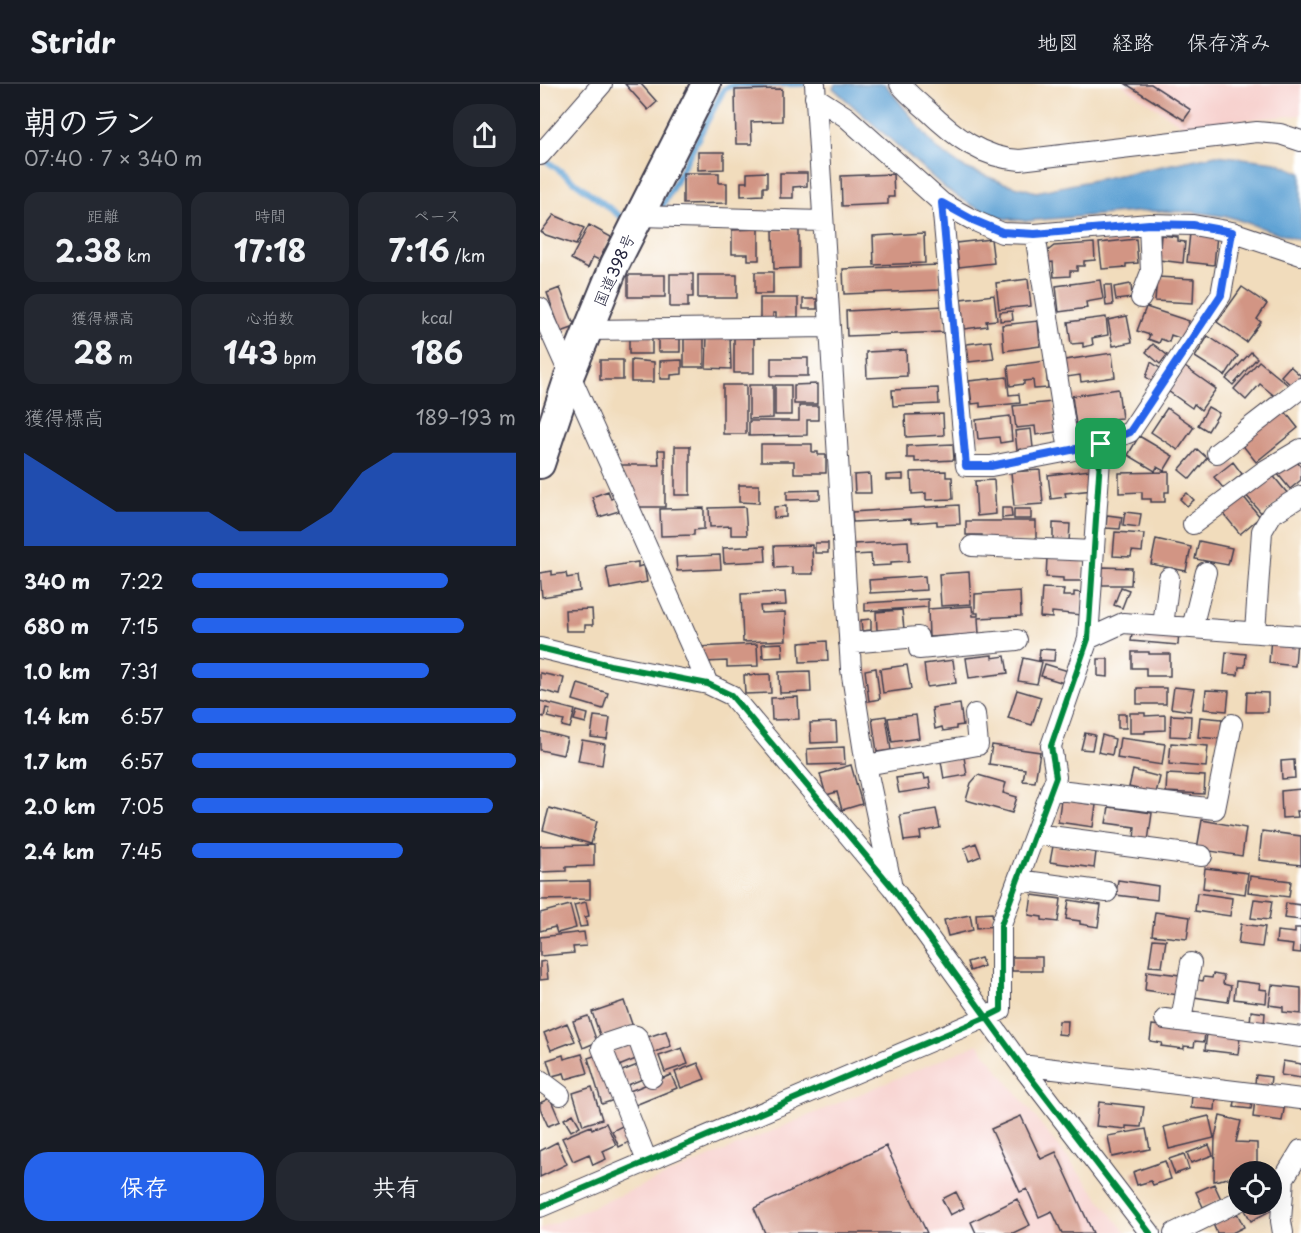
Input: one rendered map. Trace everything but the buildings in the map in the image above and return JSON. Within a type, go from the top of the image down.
[{"type":"highway","name":"国道398号","points":[[540,464],[570,374],[615,264],[706,84]]},
{"type":"street","points":[[542,153],[602,84]]},
{"type":"street","points":[[900,84],[959,138],[972,147],[1006,159],[1020,160],[1257,132],[1280,134],[1301,140]]},
{"type":"street","points":[[815,91],[942,203],[973,220],[1002,232],[1035,234],[1149,224],[1193,225],[1232,232],[1301,255]]},
{"type":"street","points":[[815,91],[851,669],[866,765],[892,887]]},
{"type":"street","points":[[942,203],[966,466],[991,466],[1069,451],[1101,444],[1130,432],[1221,295],[1232,232]]},
{"type":"street","points":[[636,223],[823,221]]},
{"type":"street","points":[[1141,298],[1151,272],[1149,224]]},
{"type":"street","points":[[1035,234],[1069,451]]},
{"type":"street","points":[[540,308],[708,684]]},
{"type":"street","points":[[588,330],[829,327]]},
{"type":"street","points":[[1217,453],[1301,388]]},
{"type":"street","points":[[540,1207],[1001,1010],[1001,925],[1056,777],[1051,746],[1088,639],[1101,444]]},
{"type":"street","points":[[1193,524],[1264,471],[1301,449]]},
{"type":"street","points":[[1255,632],[1262,531],[1272,514],[1301,496]]},
{"type":"street","points":[[972,546],[1094,551]]},
{"type":"street","points":[[1192,628],[1206,572]]},
{"type":"street","points":[[1163,626],[1169,578]]},
{"type":"street","points":[[1088,639],[1123,622],[1301,636]]},
{"type":"street","points":[[849,643],[918,637],[919,649],[1017,640]]},
{"type":"street","points":[[540,648],[610,665],[708,684],[731,696],[892,887],[1022,1065],[1150,1233]]},
{"type":"street","points":[[866,765],[978,745],[975,714]]},
{"type":"street","points":[[1051,789],[1215,809],[1232,724]]},
{"type":"street","points":[[1035,834],[1202,856]]},
{"type":"street","points":[[1018,880],[1107,892]]},
{"type":"street","points":[[1191,963],[1173,1020],[1301,1037]]},
{"type":"street","points":[[647,1161],[602,1048],[605,1044],[632,1035],[636,1036],[652,1077]]},
{"type":"street","points":[[1022,1065],[1301,1099]]},
{"type":"street","points":[[540,1080],[560,1095]]},
{"type":"street","points":[[1282,1176],[1301,1150]]},
{"type":"street","points":[[1174,1233],[1228,1206]]},
{"type":"street","points":[[1281,1215],[1283,1233]]},
{"type":"shaded area","points":[[1121,84],[1301,84],[1301,115],[1182,125]]},
{"type":"shaded area","points":[[978,1044],[1126,1233],[540,1233],[540,1229]]},
{"type":"water","points":[[835,84],[885,84],[936,148],[963,167],[1004,183],[1036,192],[1216,155],[1276,162],[1301,173],[1301,241],[1230,217],[1194,212],[1148,211],[1026,221],[1001,218],[973,206],[946,189],[833,88]]},
{"type":"waterway","points":[[660,211],[724,89],[734,85],[803,84]]},
{"type":"waterway","points":[[543,158],[628,222]]},
{"type":"cycle path","points":[[540,1207],[1001,1010],[1001,925],[1056,777],[1051,746],[1088,639],[1101,444]]},
{"type":"cycle path","points":[[540,648],[610,665],[708,684],[731,695],[892,887],[1021,1065],[1150,1233]]},
{"type":"route","points":[[942,203],[973,220],[1002,232],[1035,234],[1149,224],[1193,225],[1232,232],[1221,295],[1130,432],[1101,444],[991,466],[966,466],[942,203]]}]
